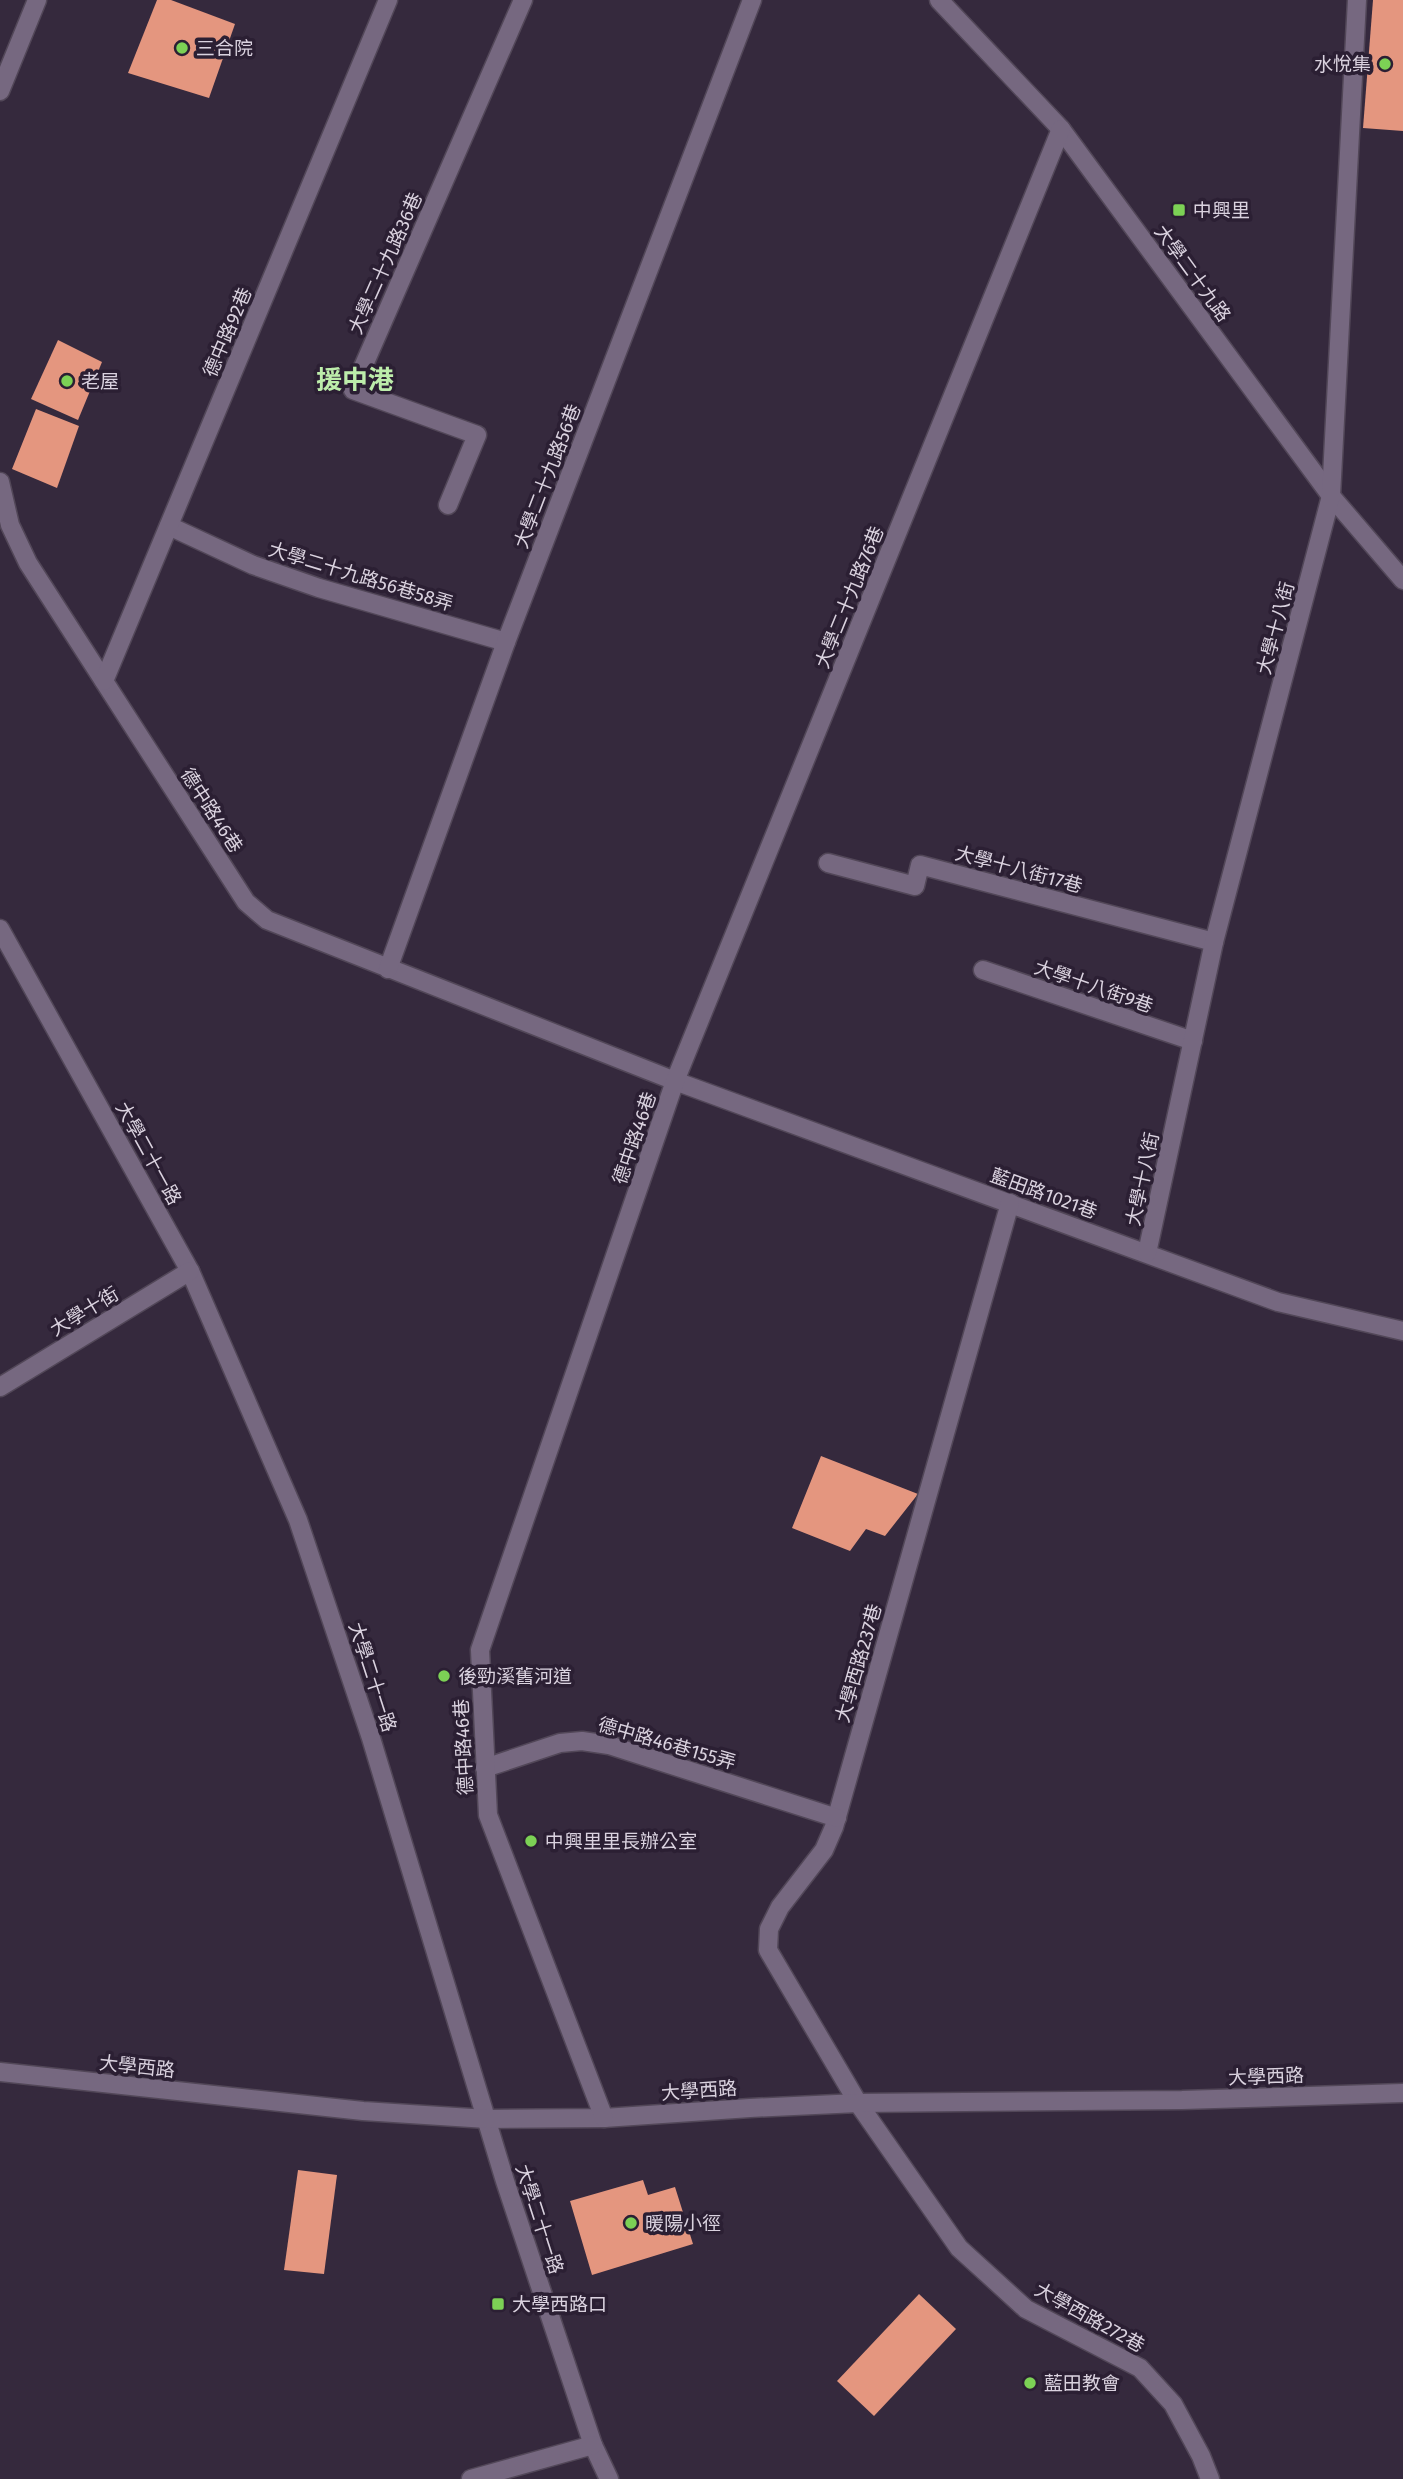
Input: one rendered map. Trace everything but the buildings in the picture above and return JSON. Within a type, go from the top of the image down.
[{"type":"street","points":[[0,92],[37,0]]},
{"type":"street","name":"德中路92巷","points":[[104,681],[388,0]]},
{"type":"street","name":"大學二十九路36巷","points":[[449,505],[477,435],[352,390],[523,0]]},
{"type":"street","name":"大學二十九路56巷","points":[[388,969],[506,642],[752,0]]},
{"type":"street","name":"大學二十九路","points":[[939,0],[1061,129],[1331,496],[1403,580]]},
{"type":"street","name":"大學十八街","points":[[1147,1254],[1214,942],[1331,496],[1357,0]]},
{"type":"street","name":"大學二十九路76巷","points":[[675,1082],[1061,129]]},
{"type":"street","name":"德中路46巷","points":[[0,482],[10,525],[28,563],[246,902],[267,920],[675,1082],[480,1650],[488,1815],[604,2118]]},
{"type":"street","name":"大學二十九路56巷58弄","points":[[169,526],[253,565],[319,588],[506,642]]},
{"type":"street","name":"大學十八街17巷","points":[[828,863],[915,886],[920,865],[1214,942]]},
{"type":"street","name":"大學二十一路","points":[[0,929],[190,1271],[298,1520],[371,1738],[486,2119],[593,2445],[609,2479]]},
{"type":"street","name":"大學十八街9巷","points":[[983,970],[1193,1041]]},
{"type":"street","name":"藍田路1021巷","points":[[675,1082],[1279,1302],[1403,1331]]},
{"type":"street","name":"大學西路237巷","points":[[858,2103],[768,1950],[769,1929],[780,1907],[824,1850],[836,1818],[1010,1203]]},
{"type":"street","name":"大學十街","points":[[0,1387],[190,1271]]},
{"type":"street","name":"德中路46巷155弄","points":[[485,1768],[560,1743],[582,1741],[609,1745],[836,1818]]},
{"type":"street","name":"大學西路","points":[[0,2072],[363,2111],[486,2119],[604,2118],[858,2103],[1182,2100],[1403,2093]]},
{"type":"street","name":"大學西路272巷","points":[[858,2103],[959,2248],[1026,2309],[1139,2368],[1173,2404],[1201,2456],[1210,2479]]},
{"type":"street","points":[[471,2479],[593,2445]]},
{"type":"place","name":"三合院","points":[[182,48]]},
{"type":"place","name":"水悅集","points":[[1385,64]]},
{"type":"place","name":"中興里","points":[[1179,210]]},
{"type":"place","name":"老屋","points":[[67,381]]},
{"type":"place","name":"後勁溪舊河道","points":[[444,1676]]},
{"type":"place","name":"中興里里長辦公室","points":[[531,1841]]},
{"type":"place","name":"暖陽小徑","points":[[631,2223]]},
{"type":"place","name":"大學西路口","points":[[498,2304]]},
{"type":"place","name":"藍田教會","points":[[1030,2383]]},
{"type":"district","name":"援中港","points":[[355,380]]}]
